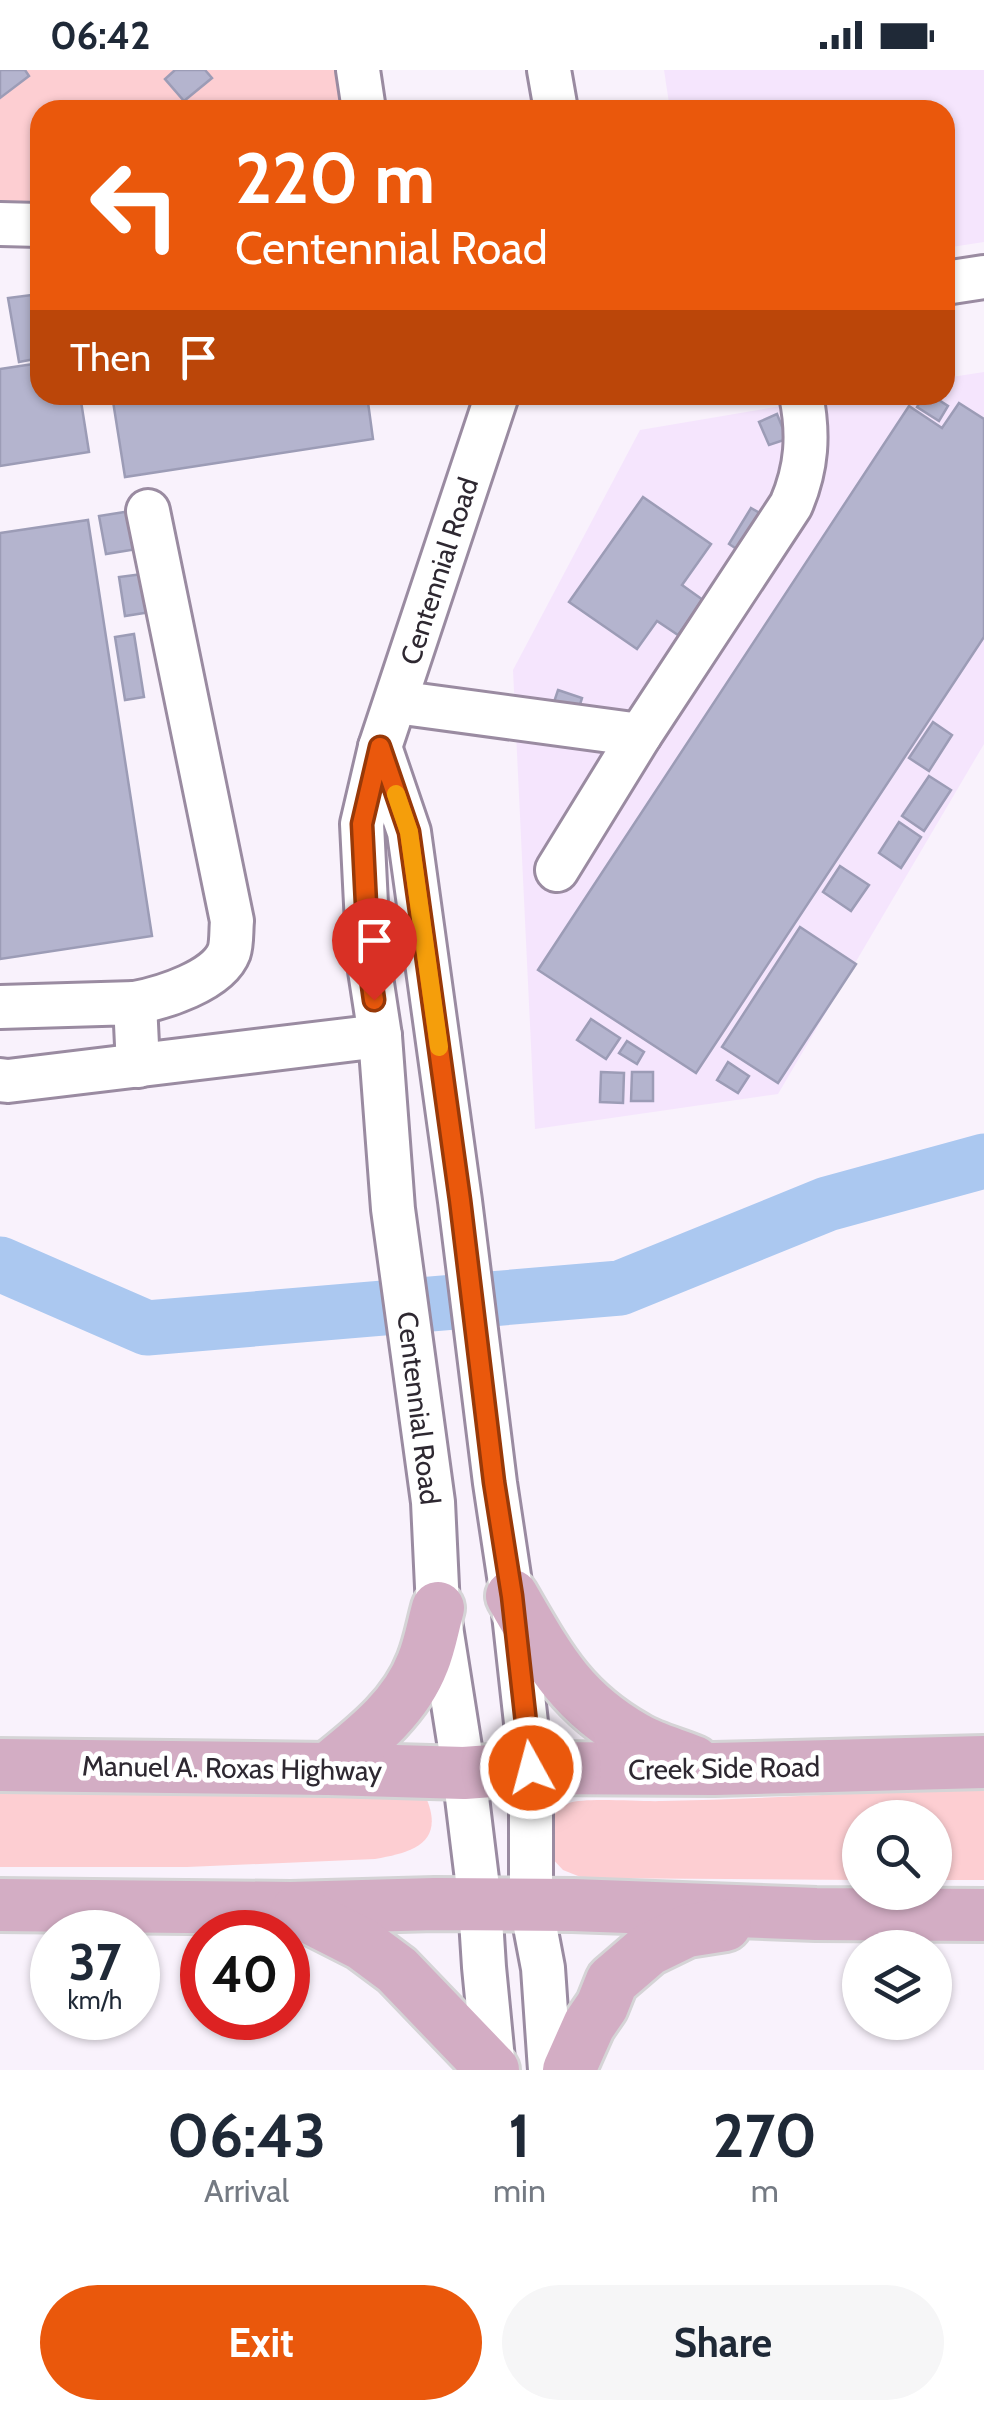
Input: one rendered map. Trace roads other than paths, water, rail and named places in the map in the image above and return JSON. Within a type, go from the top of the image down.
[{"type":"main road","points":[[512,1596],[552,1666],[579,1698],[636,1739],[714,1769]]},
{"type":"main road","points":[[328,1769],[377,1729],[404,1698],[424,1662],[438,1608]]},
{"type":"main road","name":"Creek Side Road","points":[[464,1773],[531,1768],[714,1769],[984,1762]]},
{"type":"main road","name":"Manuel A. Roxas Highway","points":[[0,1766],[464,1773]]},
{"type":"main road","points":[[0,1905],[292,1908],[506,1904],[984,1916]]},
{"type":"main road","points":[[292,1908],[362,1944],[397,1970],[494,2070]]},
{"type":"main road","points":[[568,2070],[612,1981],[648,1950],[687,1931],[816,1914]]},
{"type":"street","points":[[358,70],[362,100]]},
{"type":"street","points":[[549,70],[554,100]]},
{"type":"street","points":[[0,224],[30,225]]},
{"type":"street","points":[[955,281],[984,277]]},
{"type":"street","name":"Centennial Road","points":[[493,405],[380,747],[362,824],[369,964],[380,1036],[393,1209],[433,1502],[438,1608],[464,1773],[506,1904],[542,1968],[550,2070]]},
{"type":"street","points":[[557,870],[640,735],[792,505],[806,457],[802,405]]},
{"type":"street","points":[[0,1007],[135,1003],[160,998],[207,978],[229,954],[232,921],[148,512]]},
{"type":"street","points":[[396,702],[640,735]]},
{"type":"street","name":"Centennial Road","points":[[380,747],[409,832],[512,1596],[531,1768],[506,1904],[484,1967],[494,2070]]},
{"type":"street","points":[[135,1003],[138,1066]]},
{"type":"street","points":[[0,1080],[380,1036]]},
{"type":"waterway","points":[[0,1264],[147,1328],[620,1288],[827,1204],[984,1161]]}]
